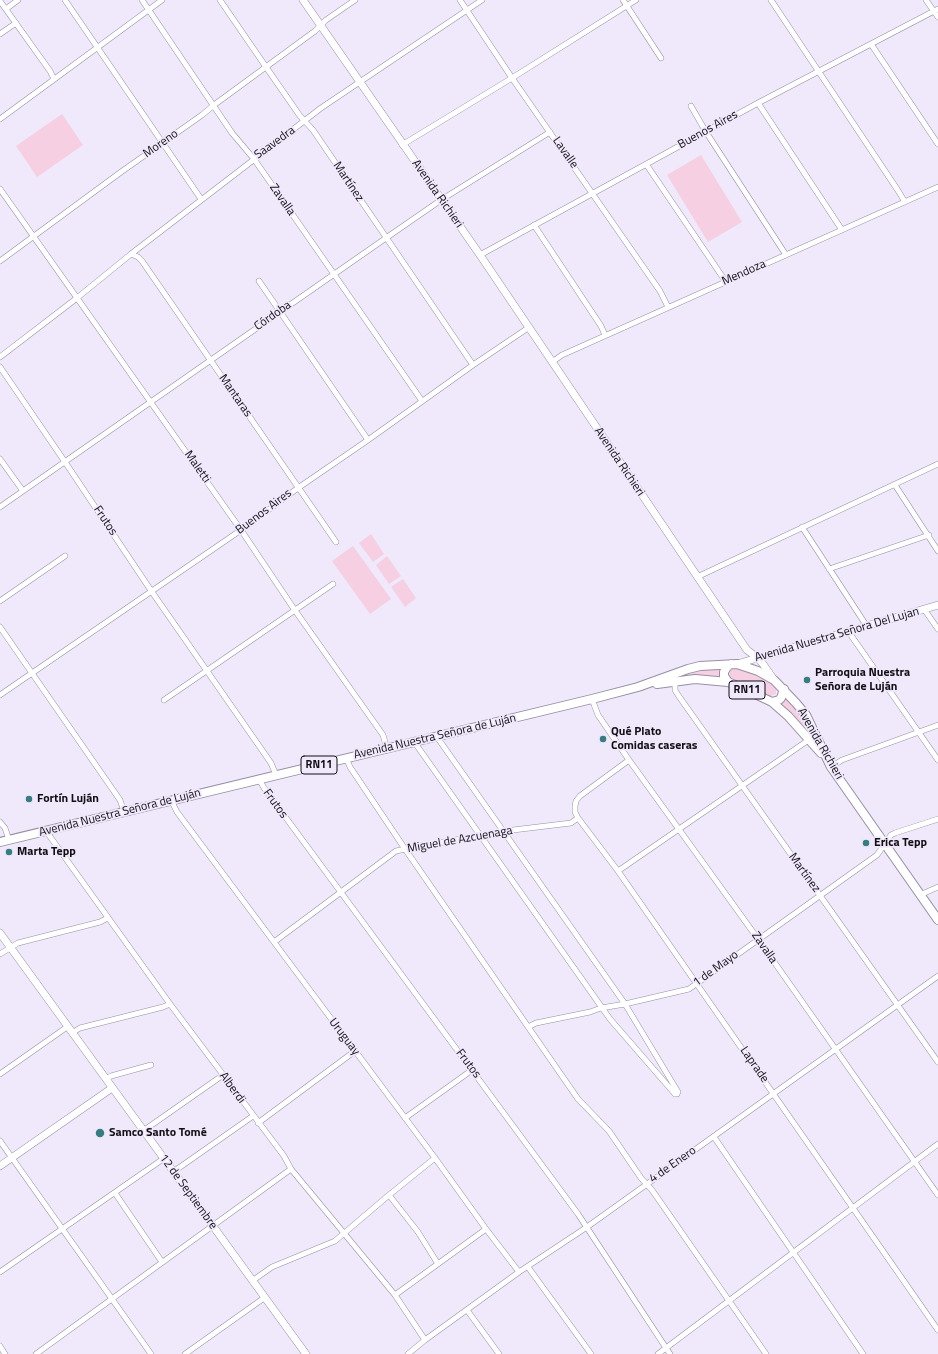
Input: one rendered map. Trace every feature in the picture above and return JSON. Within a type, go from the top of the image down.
[{"type":"main road","name":"Avenida Nuestra Señora de Luján","points":[[0,842],[124,811],[592,700],[638,687],[700,666],[734,664],[758,671],[774,680]]},
{"type":"main road","name":"RN11","points":[[728,682],[724,676],[724,672],[727,667],[734,664]]},
{"type":"main road","name":"RN11","points":[[638,687],[695,680],[728,682],[772,702],[810,739],[830,765]]},
{"type":"main road","name":"Avenida Richieri","points":[[774,680],[806,715],[830,765],[938,920]]},
{"type":"main road","name":"RN11","points":[[772,702],[779,700],[784,690]]},
{"type":"street","points":[[6,9],[18,0]]},
{"type":"street","points":[[65,0],[202,200]]},
{"type":"street","name":"Zavalla","points":[[142,0],[232,133],[254,159],[422,401]]},
{"type":"street","points":[[0,119],[162,0]]},
{"type":"street","name":"Martínez","points":[[220,0],[473,365]]},
{"type":"street","name":"Avenida Richieri","points":[[303,0],[402,145],[480,255],[747,650],[758,658],[774,680]]},
{"type":"street","name":"Moreno","points":[[0,261],[196,119],[355,0]]},
{"type":"street","name":"Lavalle","points":[[460,0],[512,78],[660,291],[668,307]]},
{"type":"street","name":"Saavedra","points":[[0,357],[254,159],[305,122],[321,108],[482,0]]},
{"type":"street","points":[[623,0],[661,58]]},
{"type":"street","points":[[402,145],[636,0]]},
{"type":"street","points":[[771,0],[905,202]]},
{"type":"street","points":[[926,0],[936,10],[938,17]]},
{"type":"street","points":[[0,1],[54,78]]},
{"type":"street","name":"Buenos Aires","points":[[480,255],[758,103],[936,10]]},
{"type":"street","points":[[0,34],[16,23]]},
{"type":"street","points":[[871,44],[938,144]]},
{"type":"street","points":[[758,103],[842,230]]},
{"type":"street","points":[[691,106],[706,132],[786,255]]},
{"type":"street","name":"Córdoba","points":[[0,507],[441,200],[550,132]]},
{"type":"street","points":[[646,164],[726,282]]},
{"type":"street","name":"Mendoza","points":[[552,362],[562,355],[605,335],[938,187]]},
{"type":"street","name":"Maletti","points":[[0,189],[241,530],[382,735],[387,749]]},
{"type":"street","points":[[534,225],[605,335]]},
{"type":"street","name":"Mantaras","points":[[131,254],[138,257],[142,261],[336,542]]},
{"type":"street","points":[[259,281],[368,440]]},
{"type":"street","name":"Buenos Aires","points":[[0,695],[152,592],[473,365],[528,328]]},
{"type":"street","name":"Frutos","points":[[0,367],[152,592],[271,763],[276,775]]},
{"type":"street","points":[[0,459],[23,491]]},
{"type":"street","points":[[697,577],[938,464]]},
{"type":"street","points":[[895,485],[928,535],[936,542],[938,551]]},
{"type":"street","points":[[802,527],[866,625]]},
{"type":"street","points":[[830,569],[928,535]]},
{"type":"street","points":[[0,601],[65,556]]},
{"type":"street","points":[[164,700],[332,584]]},
{"type":"street","name":"Avenida Nuestra Señora Del Lujan","points":[[734,664],[938,605]]},
{"type":"street","points":[[924,609],[938,629]]},
{"type":"street","points":[[0,627],[120,800],[124,811]]},
{"type":"street","points":[[848,631],[938,760]]},
{"type":"street","name":"Martínez","points":[[675,682],[675,690],[678,695],[938,1062]]},
{"type":"street","name":"Zavalla","points":[[592,700],[598,715],[629,760],[758,939],[938,1195]]},
{"type":"street","points":[[830,765],[938,725]]},
{"type":"street","points":[[415,743],[601,1008],[675,1094],[677,1094],[678,1092],[625,1004],[437,737]]},
{"type":"street","points":[[618,871],[810,739]]},
{"type":"street","points":[[346,758],[350,767],[405,849],[578,1099],[609,1131],[766,1354]]},
{"type":"street","points":[[578,818],[575,812],[576,801],[580,796],[629,760]]},
{"type":"street","name":"Frutos","points":[[259,779],[340,892],[587,1227],[670,1354]]},
{"type":"street","name":"Uruguay","points":[[171,800],[177,812],[435,1158],[486,1229],[520,1272]]},
{"type":"street","name":"Miguel de Azcuenaga","points":[[274,942],[396,851],[504,832],[570,823],[578,818]]},
{"type":"street","name":"Laprade","points":[[578,818],[618,871],[938,1330]]},
{"type":"street","name":"1 de Mayo","points":[[528,1027],[601,1008],[689,989],[877,855],[894,833],[938,819]]},
{"type":"street","points":[[0,822],[5,828],[10,840]]},
{"type":"street","name":"Alberdi","points":[[46,831],[170,1004],[284,1156],[291,1169],[395,1295],[425,1340]]},
{"type":"street","points":[[920,895],[938,887]]},
{"type":"street","points":[[0,954],[18,943],[100,922],[108,918]]},
{"type":"street","name":"12 de Septiembre","points":[[0,933],[306,1354]]},
{"type":"street","name":"4 de Enero","points":[[408,1354],[425,1340],[520,1272],[587,1227],[938,976]]},
{"type":"street","points":[[0,1074],[70,1030],[170,1004]]},
{"type":"street","points":[[258,1123],[355,1051]]},
{"type":"street","points":[[106,1079],[111,1076],[150,1065]]},
{"type":"street","points":[[405,1118],[472,1070]]},
{"type":"street","points":[[143,1131],[223,1075]]},
{"type":"street","points":[[0,1166],[112,1088]]},
{"type":"street","points":[[174,1172],[253,1116]]},
{"type":"street","points":[[714,1137],[863,1354]]},
{"type":"street","points":[[0,1141],[151,1354]]},
{"type":"street","points":[[658,1354],[938,1144]]},
{"type":"street","points":[[252,1281],[272,1268],[330,1244],[435,1158]]},
{"type":"street","points":[[0,1272],[163,1159]]},
{"type":"street","points":[[36,1354],[291,1169]]},
{"type":"street","points":[[115,1193],[162,1262]]},
{"type":"street","points":[[389,1195],[418,1232],[438,1264]]},
{"type":"street","points":[[395,1295],[486,1229]]},
{"type":"street","points":[[528,1267],[591,1354]]},
{"type":"street","points":[[185,1354],[264,1298]]},
{"type":"street","points":[[467,1310],[499,1354]]},
{"type":"street","points":[[0,1346],[6,1354]]},
{"type":"shaded area","points":[[62,114],[83,145],[37,177],[16,146]]},
{"type":"shaded area","points":[[701,155],[742,222],[708,242],[667,175]]},
{"type":"shaded area","points":[[371,534],[384,554],[373,562],[359,543]]},
{"type":"shaded area","points":[[353,546],[391,599],[370,614],[332,561]]},
{"type":"shaded area","points":[[387,556],[401,576],[389,584],[376,565]]},
{"type":"shaded area","points":[[403,579],[416,598],[405,607],[391,587]]},
{"type":"shaded area","points":[[722,667],[719,673],[720,679],[691,677],[690,675],[692,672]]},
{"type":"shaded area","points":[[733,668],[754,673],[771,681],[776,686],[776,694],[768,697],[731,680],[729,675]]},
{"type":"shaded area","points":[[785,696],[804,718],[813,738],[779,704]]},
{"type":"place","name":"Parroquia Nuestra Señora de Luján","points":[[807,680]]},
{"type":"place","name":"Qué Plato Comidas caseras","points":[[603,739]]},
{"type":"place","name":"Fortín Luján","points":[[29,799]]},
{"type":"place","name":"Erica Tepp","points":[[866,843]]},
{"type":"place","name":"Marta Tepp","points":[[9,852]]},
{"type":"place","name":"Samco Santo Tomé","points":[[100,1133]]}]
